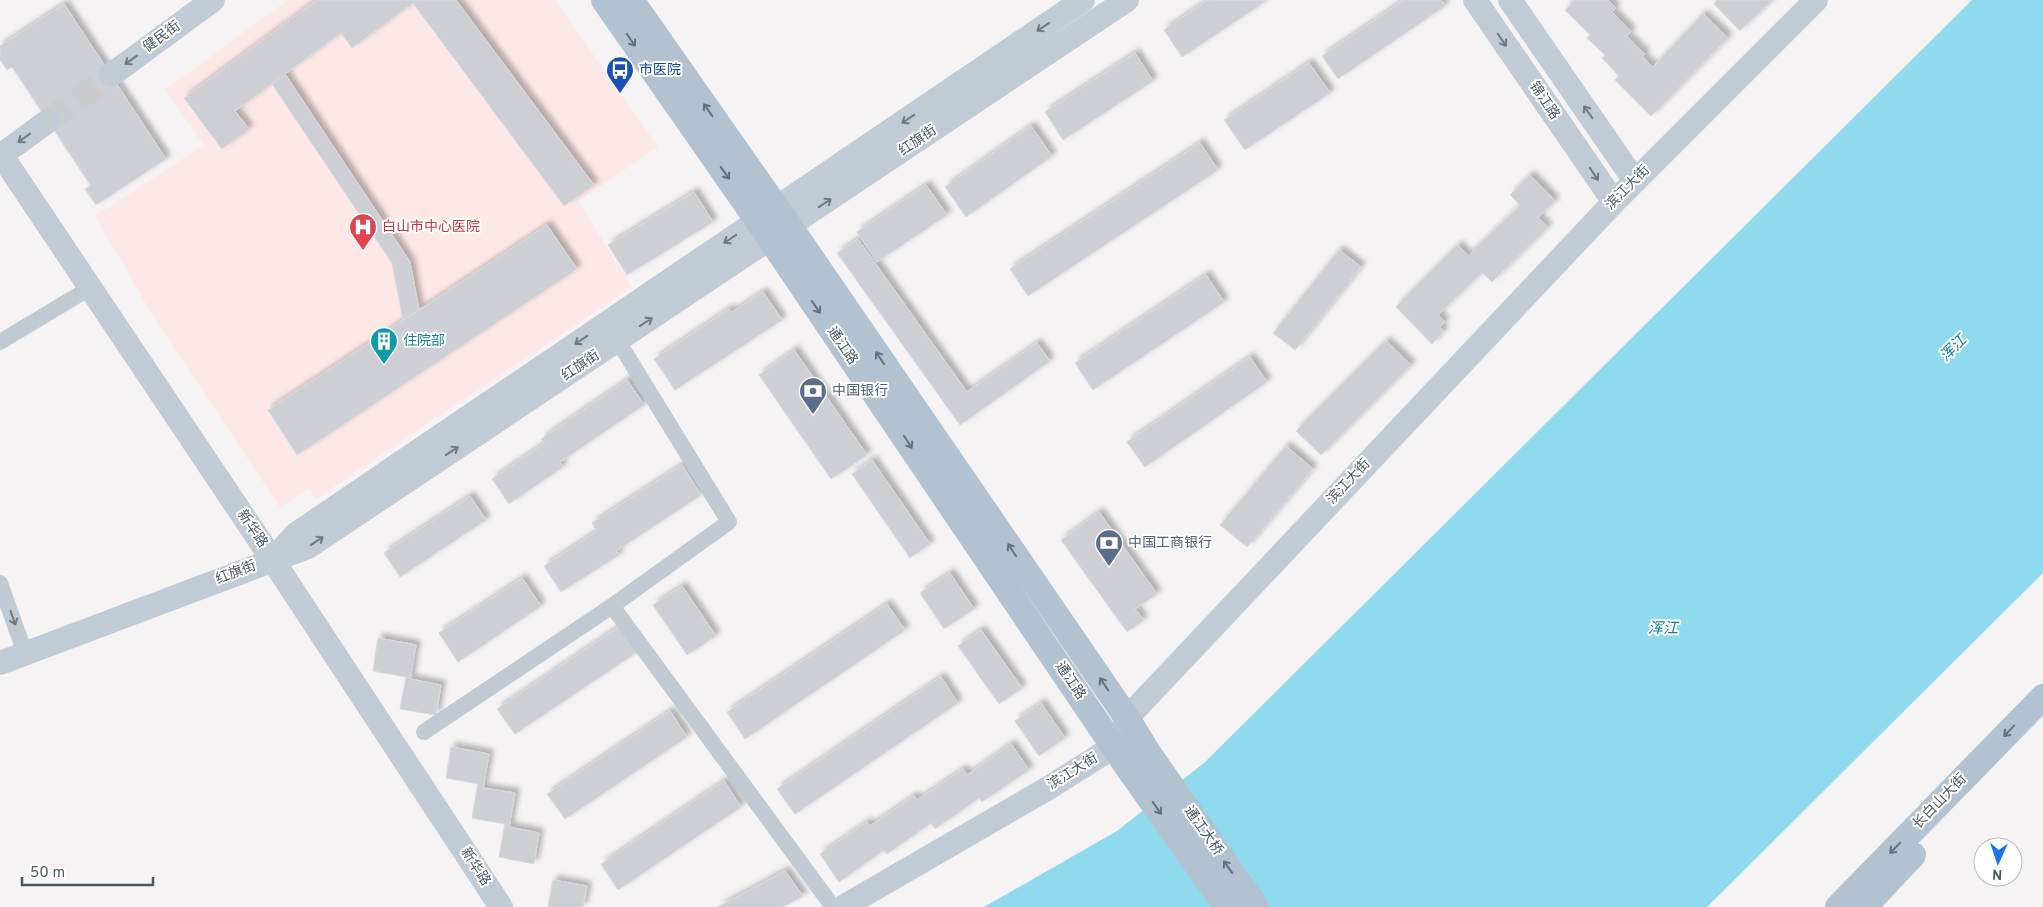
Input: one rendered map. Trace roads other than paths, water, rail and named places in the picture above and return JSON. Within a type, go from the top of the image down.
[{"type":"main road","name":"健民街","points":[[111,75],[213,0]]},
{"type":"main road","name":"通江路","points":[[604,0],[774,224],[1127,718],[1139,761]]},
{"type":"main road","name":"通江路","points":[[631,0],[774,224],[1115,746],[1139,761]]},
{"type":"main road","points":[[272,560],[296,534],[774,224],[1083,0]]},
{"type":"main road","name":"红旗街","points":[[0,663],[308,547],[618,341],[774,224],[1127,0]]},
{"type":"main road","name":"锦江路","points":[[1475,0],[1614,202]]},
{"type":"main road","points":[[1510,0],[1635,181]]},
{"type":"main road","name":"滨江大街","points":[[844,907],[1050,787],[1115,746],[1127,718],[1614,202],[1816,0]]},
{"type":"main road","points":[[0,155],[48,121]]},
{"type":"main road","name":"新华路","points":[[0,155],[272,560],[501,907]]},
{"type":"main road","name":"长白山大街","points":[[1838,907],[2043,696]]},
{"type":"main road","name":"长白山大街","points":[[1864,907],[1952,814],[2043,723]]},
{"type":"main road","name":"通江大桥","points":[[1139,761],[1227,907]]},
{"type":"main road","name":"通江大桥","points":[[1139,761],[1256,907]]},
{"type":"street","points":[[0,342],[90,288]]},
{"type":"street","points":[[424,732],[612,606],[729,522],[618,341]]},
{"type":"street","points":[[0,584],[25,653]]},
{"type":"street","points":[[612,606],[833,907]]},
{"type":"water","name":"浑江","points":[[1972,0],[2043,0],[2043,573],[1707,907],[984,907],[1117,831],[1204,763]]},
{"type":"tunnel","points":[[48,121],[111,75]]},
{"type":"place","name":"市医院","points":[[620,94]]},
{"type":"place","name":"白山市中心医院","points":[[363,251]]},
{"type":"place","name":"住院部","points":[[384,365]]},
{"type":"place","name":"中国银行","points":[[813,415]]},
{"type":"place","name":"中国工商银行","points":[[1109,567]]}]
